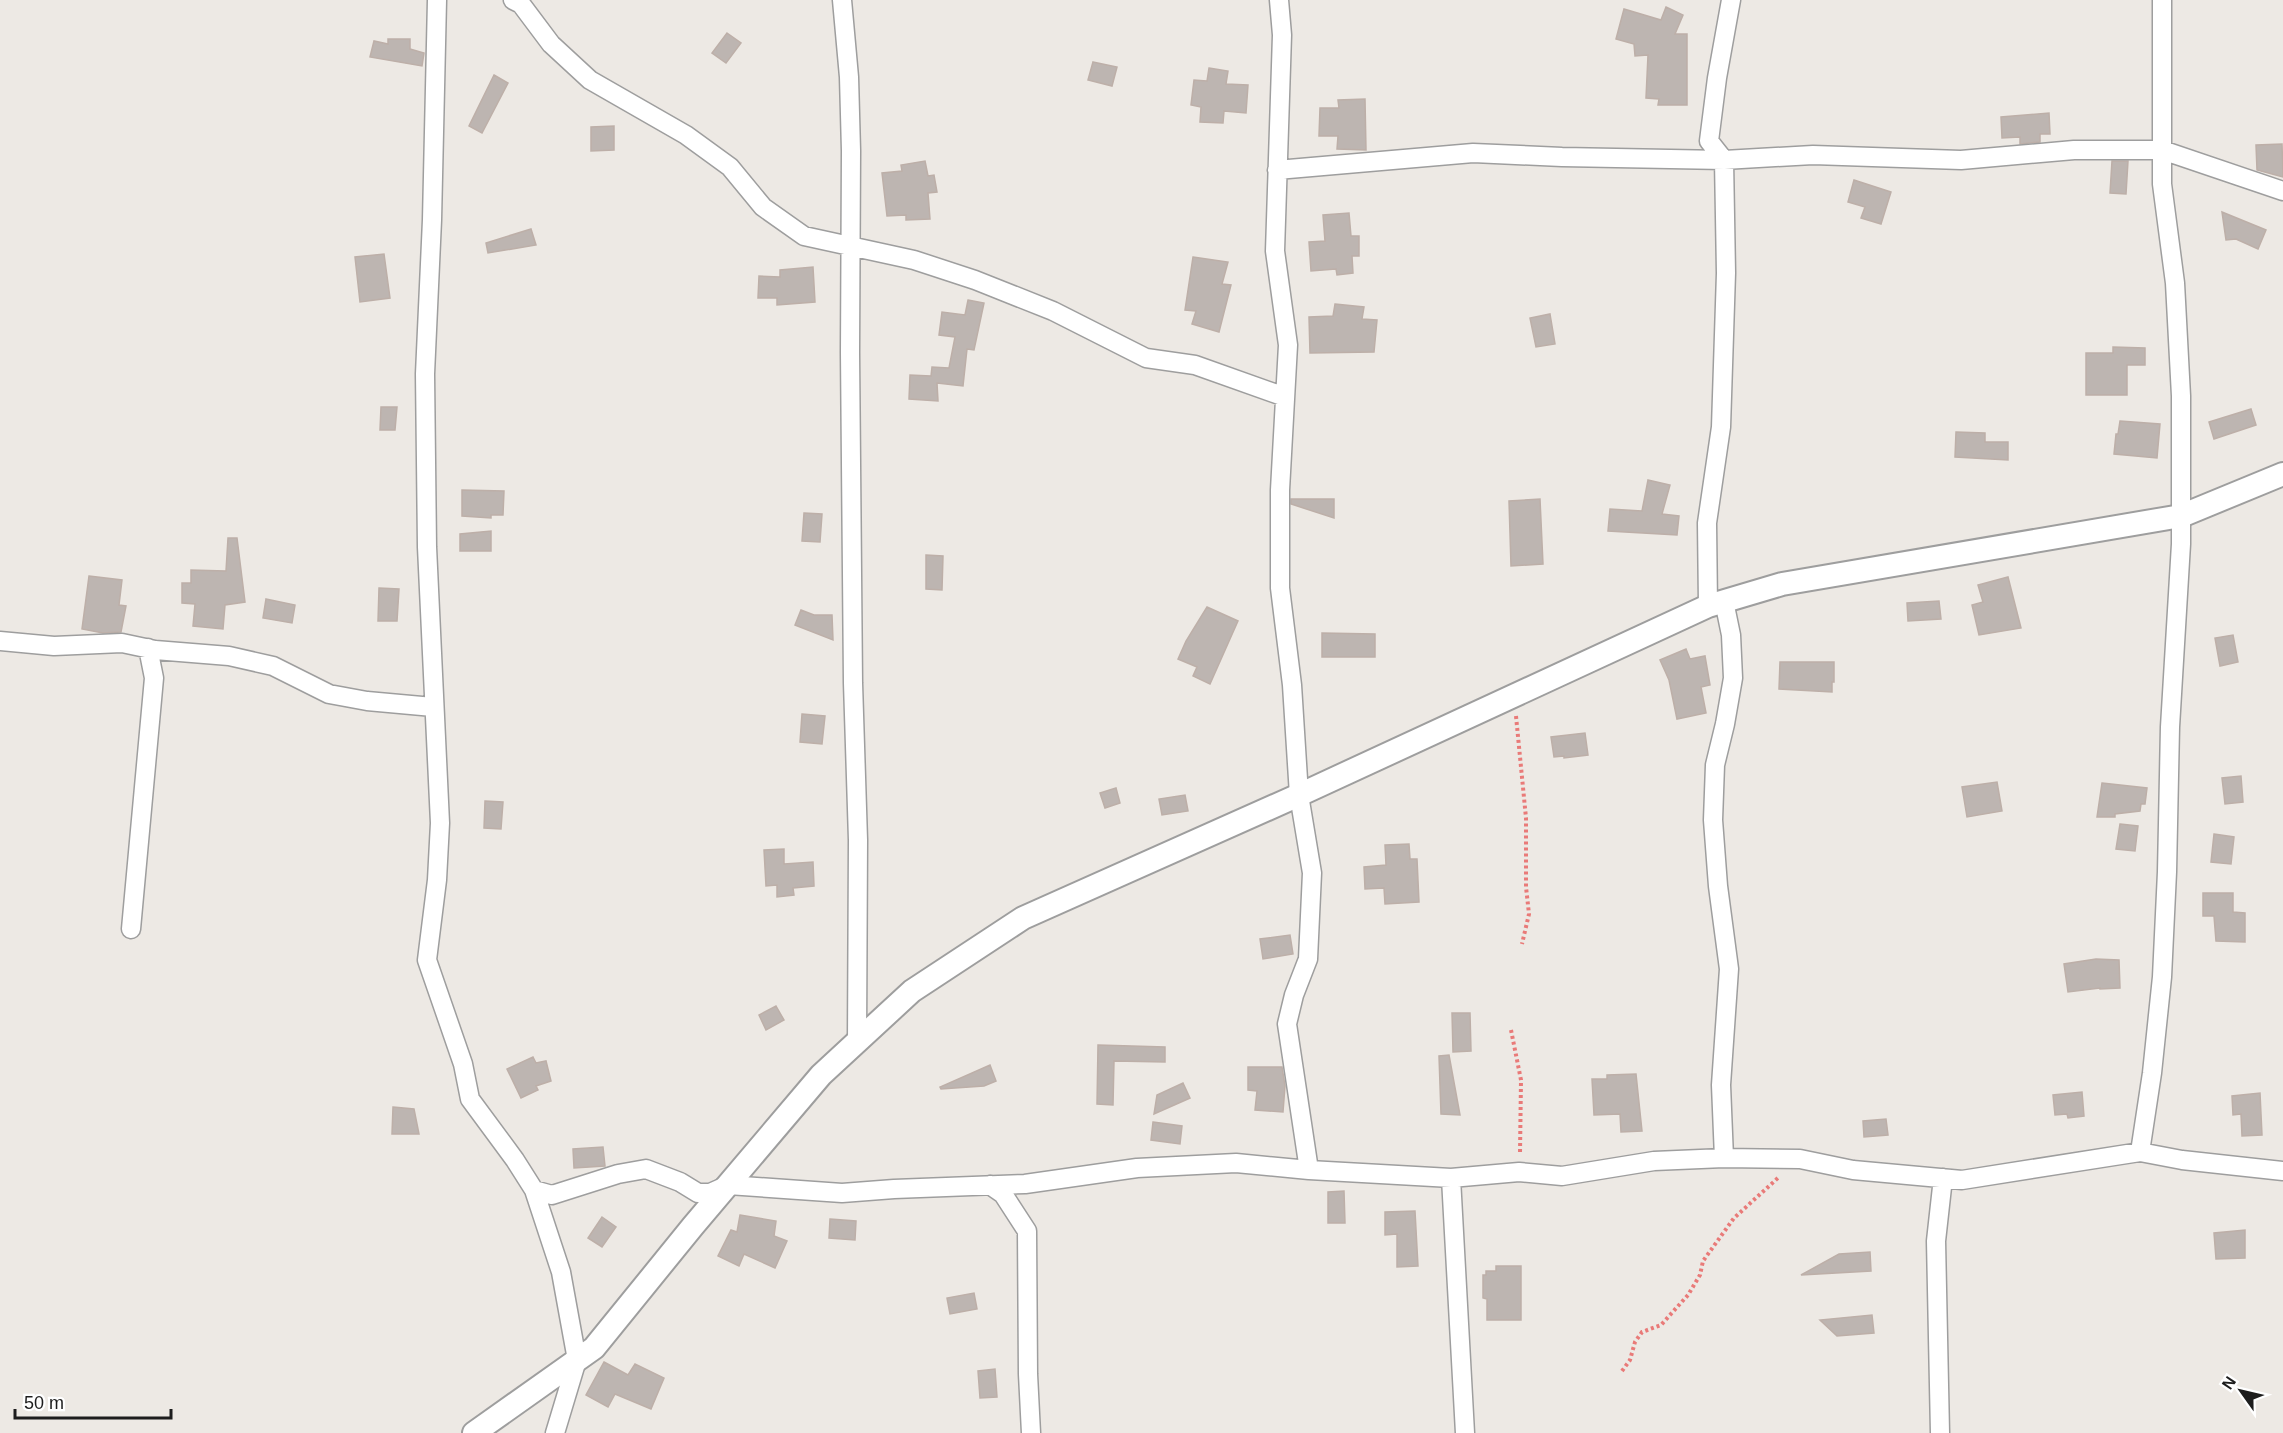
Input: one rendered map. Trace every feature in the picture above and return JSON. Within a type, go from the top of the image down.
[{"type":"street","points":[[437,0],[432,220],[425,375],[427,547],[440,824],[437,880],[428,960],[463,1064],[470,1099],[534,1190],[561,1272],[577,1360],[555,1433]]},
{"type":"street","points":[[842,0],[849,77],[853,684],[858,840],[857,1042]]},
{"type":"street","points":[[1279,0],[1282,35],[1275,251],[1288,345],[1280,490],[1281,588],[1292,685],[1299,795],[1312,873],[1308,959],[1294,995],[1287,1024],[1309,1170]]},
{"type":"street","points":[[1724,1158],[1721,1085],[1729,969],[1718,886],[1713,820],[1715,765],[1733,678],[1731,635],[1716,603],[1707,523],[1721,427],[1726,273],[1724,160],[1709,141],[1717,78],[1731,0]]},
{"type":"street","points":[[2140,1152],[2152,1073],[2162,977],[2170,727],[2181,516],[2181,396],[2175,283],[2162,184],[2162,0]]},
{"type":"street","points":[[519,1],[551,44],[590,80],[686,135],[730,167],[764,207],[804,236],[914,260],[975,280],[1053,311],[1146,358],[1195,365],[1285,397]]},
{"type":"street","points":[[1277,170],[1473,153],[1724,160],[1813,155],[1961,160],[2074,150],[2162,150],[2283,191]]},
{"type":"street","points":[[474,1433],[594,1348],[821,1075],[912,991],[1023,918],[1299,795],[1716,603],[1782,584],[2181,516],[2283,474]]},
{"type":"street","points":[[0,641],[54,646],[122,643],[172,651],[229,656],[273,666],[329,694],[367,701],[433,706]]},
{"type":"street","points":[[131,929],[154,678],[148,648]]},
{"type":"street","points":[[154,678],[172,651]]},
{"type":"street","points":[[534,1190],[552,1195],[618,1173],[646,1168],[680,1182],[698,1193],[710,1193],[728,1185],[842,1193],[1025,1184],[1137,1168],[1236,1163],[1451,1179],[1519,1172],[1562,1176],[1654,1161],[1724,1158],[1800,1159],[1854,1170],[1962,1180],[2140,1152],[2182,1160],[2283,1171]]},
{"type":"street","points":[[1940,1433],[1936,1241],[1943,1178]]},
{"type":"street","points":[[1451,1179],[1466,1433]]},
{"type":"street","points":[[990,1185],[1003,1194],[1027,1231],[1028,1374],[1031,1433]]},
{"type":"path","points":[[1514,696],[1526,818],[1526,887],[1529,914],[1522,944]]},
{"type":"path","points":[[1511,1030],[1521,1080],[1519,1172]]},
{"type":"path","points":[[1622,1371],[1642,1332],[1662,1325],[1688,1295],[1700,1275],[1703,1261],[1734,1218],[1800,1159]]},
{"type":"building","points":[[1666,7],[1683,15],[1675,34],[1687,34],[1687,105],[1658,105],[1659,99],[1646,98],[1648,55],[1635,56],[1634,44],[1616,39],[1624,9],[1661,20]]},
{"type":"building","points":[[727,33],[741,43],[726,63],[712,53]]},
{"type":"building","points":[[388,39],[410,39],[410,49],[424,53],[422,66],[370,57],[374,41],[388,44]]},
{"type":"building","points":[[1093,62],[1117,67],[1112,86],[1088,80]]},
{"type":"building","points":[[1209,68],[1228,71],[1226,84],[1248,85],[1246,113],[1224,111],[1223,123],[1200,122],[1201,107],[1191,105],[1194,80],[1207,81]]},
{"type":"building","points":[[494,75],[508,83],[482,133],[469,126]]},
{"type":"building","points":[[1365,99],[1366,150],[1337,149],[1338,136],[1319,136],[1320,108],[1339,108],[1338,100]]},
{"type":"building","points":[[2049,113],[2050,134],[2040,134],[2040,142],[2020,144],[2020,137],[2002,138],[2001,117]]},
{"type":"building","points":[[614,126],[614,150],[591,151],[591,127]]},
{"type":"building","points":[[2282,144],[2283,177],[2257,170],[2256,145]]},
{"type":"building","points":[[925,161],[928,176],[934,175],[937,192],[928,193],[930,219],[906,220],[906,215],[887,216],[882,173],[902,171],[901,165]]},
{"type":"building","points":[[2112,161],[2128,161],[2126,194],[2110,193]]},
{"type":"building","points":[[1854,180],[1891,192],[1881,224],[1861,218],[1865,207],[1848,202]]},
{"type":"building","points":[[2222,212],[2266,230],[2258,249],[2236,239],[2226,240]]},
{"type":"building","points":[[1349,213],[1351,236],[1359,236],[1359,256],[1352,256],[1353,273],[1337,275],[1336,269],[1311,271],[1309,242],[1325,241],[1323,215]]},
{"type":"building","points":[[531,229],[536,245],[488,253],[486,243]]},
{"type":"building","points":[[384,254],[390,298],[360,302],[355,257]]},
{"type":"building","points":[[1193,257],[1228,262],[1222,284],[1231,285],[1219,332],[1192,324],[1196,311],[1185,310]]},
{"type":"building","points":[[813,267],[815,302],[777,305],[777,298],[758,298],[759,276],[780,277],[780,270]]},
{"type":"building","points":[[968,300],[984,303],[974,350],[967,349],[963,386],[937,383],[938,401],[909,399],[910,375],[931,376],[932,367],[949,368],[955,337],[939,335],[942,312],[965,315]]},
{"type":"building","points":[[1335,304],[1364,307],[1362,319],[1377,320],[1374,352],[1310,353],[1309,317],[1333,316]]},
{"type":"building","points":[[1550,314],[1555,344],[1536,347],[1530,318]]},
{"type":"building","points":[[2113,347],[2145,348],[2145,365],[2127,365],[2127,395],[2086,395],[2086,353],[2113,353]]},
{"type":"building","points":[[381,407],[397,407],[395,430],[380,430]]},
{"type":"building","points":[[2251,409],[2256,425],[2214,439],[2209,422]]},
{"type":"building","points":[[2120,421],[2160,424],[2157,458],[2114,454]]},
{"type":"building","points":[[1956,432],[1985,433],[1985,442],[2008,442],[2008,460],[1955,457]]},
{"type":"building","points":[[1648,480],[1670,485],[1662,514],[1679,516],[1677,535],[1608,531],[1610,509],[1642,511]]},
{"type":"building","points":[[462,490],[504,491],[503,515],[491,515],[491,518],[462,516]]},
{"type":"building","points":[[1291,499],[1334,499],[1334,518],[1291,504]]},
{"type":"building","points":[[1540,499],[1543,564],[1511,566],[1509,501]]},
{"type":"building","points":[[804,513],[822,514],[820,542],[802,541]]},
{"type":"building","points":[[491,531],[491,551],[460,551],[460,534]]},
{"type":"building","points":[[228,538],[237,538],[245,602],[225,605],[223,629],[193,626],[195,604],[182,603],[182,583],[191,583],[191,570],[226,571]]},
{"type":"building","points":[[926,555],[943,556],[942,590],[926,589]]},
{"type":"building","points":[[89,576],[122,580],[119,605],[126,606],[121,632],[103,633],[82,629]]},
{"type":"building","points":[[2008,577],[2021,628],[1979,635],[1972,605],[1983,602],[1978,585]]},
{"type":"building","points":[[379,588],[399,589],[397,621],[378,621]]},
{"type":"building","points":[[266,599],[295,605],[292,623],[263,618]]},
{"type":"building","points":[[1939,601],[1941,619],[1908,621],[1907,603]]},
{"type":"building","points":[[1207,607],[1238,621],[1210,684],[1193,676],[1197,667],[1178,659]]},
{"type":"building","points":[[801,610],[814,615],[832,615],[833,640],[795,625]]},
{"type":"building","points":[[1322,633],[1375,634],[1375,657],[1322,657]]},
{"type":"building","points":[[2233,635],[2238,662],[2220,666],[2215,638]]},
{"type":"building","points":[[1686,649],[1690,659],[1705,656],[1710,685],[1701,687],[1706,713],[1677,719],[1669,680],[1660,660]]},
{"type":"building","points":[[1780,662],[1834,662],[1832,692],[1779,689]]},
{"type":"building","points":[[802,714],[825,716],[822,744],[800,742]]},
{"type":"building","points":[[1585,733],[1588,755],[1554,757],[1551,737]]},
{"type":"building","points":[[2241,776],[2243,802],[2225,804],[2222,778]]},
{"type":"building","points":[[1997,782],[2002,811],[1967,817],[1962,787]]},
{"type":"building","points":[[2102,783],[2147,788],[2145,804],[2141,804],[2140,811],[2115,814],[2115,817],[2097,817]]},
{"type":"building","points":[[1116,788],[1120,803],[1105,808],[1100,793]]},
{"type":"building","points":[[1185,795],[1188,811],[1162,815],[1159,799]]},
{"type":"building","points":[[485,801],[503,802],[501,829],[484,828]]},
{"type":"building","points":[[2120,824],[2138,826],[2135,851],[2116,849]]},
{"type":"building","points":[[2214,834],[2234,837],[2231,864],[2211,862]]},
{"type":"building","points":[[1409,844],[1410,859],[1417,859],[1419,902],[1385,904],[1384,888],[1365,889],[1364,867],[1386,865],[1385,845]]},
{"type":"building","points":[[784,849],[784,864],[813,862],[814,886],[793,888],[794,895],[777,897],[777,885],[766,886],[764,850]]},
{"type":"building","points":[[2203,893],[2233,893],[2233,912],[2245,913],[2245,942],[2216,941],[2214,916],[2203,916]]},
{"type":"building","points":[[1290,935],[1293,954],[1263,959],[1260,939]]},
{"type":"building","points":[[2096,959],[2119,960],[2120,988],[2068,992],[2064,964]]},
{"type":"building","points":[[776,1006],[784,1020],[766,1030],[759,1015]]},
{"type":"building","points":[[1452,1013],[1470,1013],[1471,1051],[1453,1052]]},
{"type":"building","points":[[1098,1045],[1165,1047],[1165,1062],[1114,1061],[1113,1105],[1097,1104]]},
{"type":"building","points":[[1449,1055],[1460,1115],[1441,1114],[1439,1056]]},
{"type":"building","points":[[533,1057],[536,1063],[546,1061],[551,1081],[536,1086],[538,1090],[521,1098],[507,1069]]},
{"type":"building","points":[[990,1065],[996,1081],[984,1086],[941,1089],[940,1087]]},
{"type":"building","points":[[1248,1067],[1282,1067],[1285,1086],[1283,1112],[1255,1110],[1257,1091],[1248,1090]]},
{"type":"building","points":[[1636,1074],[1642,1131],[1621,1132],[1620,1114],[1594,1115],[1592,1079],[1607,1079],[1607,1075]]},
{"type":"building","points":[[1183,1083],[1190,1098],[1154,1114],[1157,1095]]},
{"type":"building","points":[[2082,1092],[2084,1116],[2068,1118],[2067,1114],[2055,1115],[2053,1095]]},
{"type":"building","points":[[2260,1093],[2262,1135],[2242,1136],[2241,1114],[2233,1115],[2232,1096]]},
{"type":"building","points":[[393,1107],[414,1109],[419,1134],[392,1134]]},
{"type":"building","points":[[1886,1119],[1888,1135],[1864,1137],[1863,1121]]},
{"type":"building","points":[[1153,1122],[1182,1126],[1180,1144],[1151,1140]]},
{"type":"building","points":[[603,1147],[605,1166],[574,1168],[573,1149]]},
{"type":"building","points":[[1344,1191],[1345,1223],[1328,1223],[1328,1192]]},
{"type":"building","points":[[1415,1211],[1418,1266],[1397,1267],[1397,1234],[1385,1235],[1385,1212]]},
{"type":"building","points":[[740,1215],[776,1221],[774,1236],[787,1241],[775,1268],[744,1254],[739,1266],[718,1256],[731,1230],[737,1232]]},
{"type":"building","points":[[602,1217],[616,1227],[602,1247],[588,1238]]},
{"type":"building","points":[[830,1219],[856,1221],[855,1240],[829,1238]]},
{"type":"building","points":[[2245,1230],[2245,1258],[2216,1259],[2214,1233]]},
{"type":"building","points":[[1870,1252],[1871,1271],[1801,1275],[1839,1254]]},
{"type":"building","points":[[1496,1266],[1521,1266],[1521,1320],[1487,1320],[1487,1299],[1483,1298],[1483,1275],[1486,1275],[1486,1271],[1496,1271]]},
{"type":"building","points":[[974,1293],[977,1309],[950,1314],[947,1298]]},
{"type":"building","points":[[1872,1315],[1874,1333],[1837,1336],[1820,1320]]},
{"type":"building","points":[[604,1362],[628,1375],[635,1364],[664,1378],[651,1409],[615,1394],[608,1407],[586,1395]]},
{"type":"building","points":[[995,1369],[997,1397],[980,1398],[978,1371]]}]
